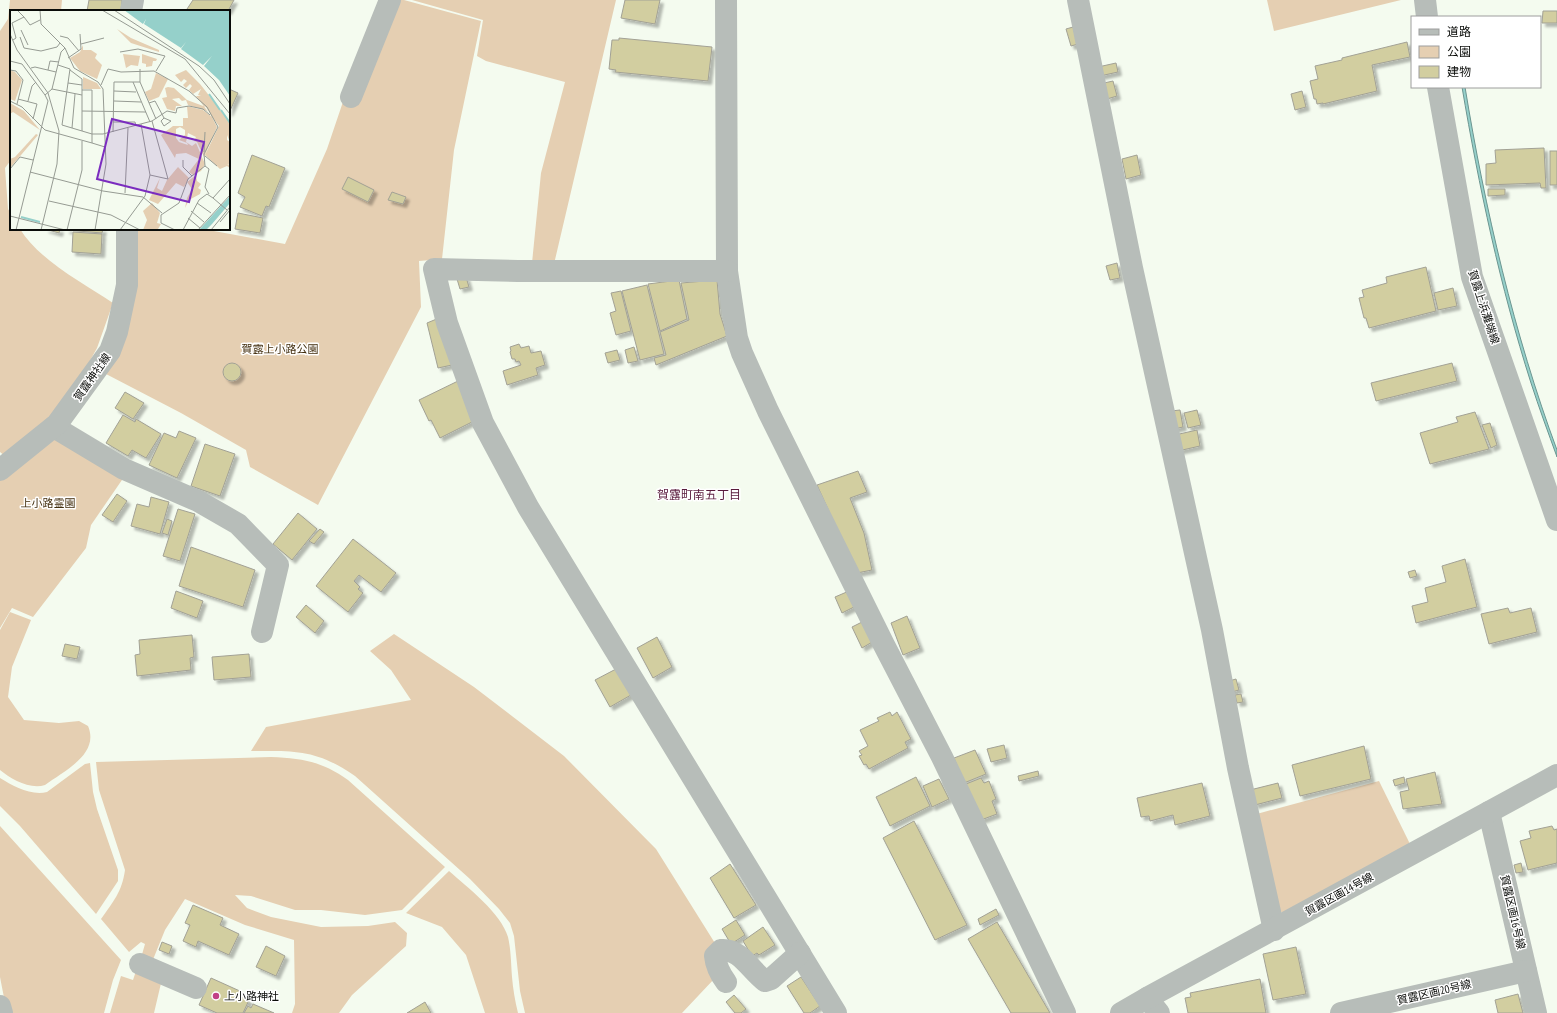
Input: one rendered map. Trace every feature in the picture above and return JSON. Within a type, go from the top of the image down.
[{"type":"street","points":[[131,10],[133,0]]},
{"type":"street","points":[[351,97],[390,0]]},
{"type":"street","points":[[726,0],[727,271],[738,338],[742,353],[884,645],[942,757],[1065,1013]]},
{"type":"street","points":[[1078,0],[1132,268],[1212,630],[1238,768],[1274,930]]},
{"type":"street","points":[[1425,0],[1427,16]]},
{"type":"street","name":"賀露上浜灘端線","points":[[1438,88],[1472,277],[1557,520]]},
{"type":"street","name":"賀露神社線","points":[[0,470],[54,427],[99,368],[110,351],[117,332],[127,285],[127,230]]},
{"type":"street","points":[[727,271],[526,271],[434,269],[446,323],[483,423],[528,507],[836,1013]]},
{"type":"street","points":[[54,427],[124,469],[198,501],[238,524],[278,565],[262,632]]},
{"type":"street","name":"賀露区画14号線","points":[[1121,1013],[1153,1005],[1274,930],[1557,775]]},
{"type":"street","name":"賀露区画16号線","points":[[1489,812],[1536,1013]]},
{"type":"street","points":[[726,982],[720,975],[716,964],[715,956],[721,950],[728,950],[735,954],[748,964],[765,981],[771,979],[800,954]]},
{"type":"street","points":[[140,964],[196,988]]},
{"type":"street","name":"賀露区画20号線","points":[[1341,1013],[1526,971]]},
{"type":"street","points":[[0,1006],[2,1013]]},
{"type":"green space","points":[[10,0],[62,0],[61,10],[10,10],[10,161],[5,168],[8,209],[10,212],[10,230],[21,230],[38,251],[50,261],[113,303],[97,348],[87,366],[48,420],[6,457],[0,452],[0,31],[8,19]]},
{"type":"green space","name":"賀露上小路公園","points":[[393,0],[404,0],[481,21],[454,150],[442,259],[419,261],[421,307],[318,505],[250,467],[246,450],[181,413],[106,374],[137,230],[208,230],[285,244],[327,149],[347,90]]},
{"type":"green space","points":[[412,0],[616,0],[554,264],[532,263],[541,173],[565,82],[486,61],[477,56],[483,20]]},
{"type":"green space","points":[[1267,0],[1401,0],[1274,31]]},
{"type":"green space","name":"上小路霊園","points":[[55,439],[124,477],[91,525],[86,548],[33,617],[12,608],[0,628],[0,480]]},
{"type":"green space","points":[[10,612],[31,620],[12,667],[8,697],[24,720],[59,723],[79,721],[88,726],[90,736],[89,745],[85,753],[70,768],[45,785],[33,786],[21,783],[0,770],[0,630]]},
{"type":"green space","points":[[394,634],[474,687],[564,756],[656,849],[718,948],[715,978],[682,1013],[525,1013],[520,991],[514,936],[510,923],[499,909],[470,879],[355,776],[341,767],[317,756],[305,753],[251,751],[266,727],[411,700],[391,670],[370,651]]},
{"type":"green space","points":[[271,757],[293,758],[312,762],[339,774],[348,780],[445,867],[402,910],[365,915],[321,910],[295,910],[251,896],[235,895],[247,908],[271,917],[321,927],[368,926],[395,922],[407,933],[406,946],[352,995],[339,1013],[292,1013],[295,1004],[294,940],[245,925],[185,899],[165,930],[152,962],[141,958],[145,944],[141,942],[129,952],[101,919],[113,902],[122,885],[125,870],[99,790],[96,762]]},
{"type":"green space","points":[[90,763],[93,792],[97,809],[118,870],[118,881],[96,914],[20,826],[0,806],[0,778],[16,787],[35,793],[47,792],[85,764]]},
{"type":"green space","points":[[1379,781],[1410,844],[1283,913],[1275,908],[1253,815]]},
{"type":"green space","points":[[0,826],[121,960],[113,980],[104,1013],[7,1013],[0,977]]},
{"type":"green space","points":[[449,871],[483,901],[504,928],[509,942],[513,986],[518,1013],[485,1013],[466,955],[442,927],[406,913]]},
{"type":"green space","points":[[137,968],[162,979],[154,1013],[110,1013],[121,976],[133,980]]},
{"type":"water","points":[[1462,88],[1465,88],[1482,179],[1502,271],[1527,362],[1557,450],[1557,457],[1540,411],[1520,347],[1491,236]]},
{"type":"building","points":[[89,0],[122,0],[121,10],[87,10]]},
{"type":"building","points":[[193,0],[234,0],[229,10],[187,9]]},
{"type":"building","points":[[625,0],[660,0],[655,24],[621,18]]},
{"type":"building","points":[[1543,11],[1557,11],[1557,23],[1542,23]]},
{"type":"building","points":[[1073,27],[1078,44],[1071,46],[1066,29]]},
{"type":"building","points":[[619,38],[712,47],[708,81],[615,72],[616,70],[609,69],[612,40],[619,40]]},
{"type":"building","points":[[1407,42],[1410,57],[1372,65],[1377,91],[1323,104],[1317,104],[1316,99],[1314,99],[1310,81],[1318,79],[1315,66]]},
{"type":"building","points":[[1116,63],[1118,72],[1100,76],[1098,67]]},
{"type":"building","points":[[1113,81],[1117,96],[1107,99],[1104,83]]},
{"type":"building","points":[[230,89],[238,93],[230,111]]},
{"type":"building","points":[[1302,91],[1306,107],[1295,110],[1291,94]]},
{"type":"building","points":[[1544,148],[1546,188],[1541,188],[1540,183],[1486,185],[1486,164],[1496,163],[1495,150]]},
{"type":"building","points":[[1550,151],[1557,151],[1557,185],[1550,185]]},
{"type":"building","points":[[252,155],[285,168],[269,207],[266,206],[262,216],[240,207],[245,197],[238,193]]},
{"type":"building","points":[[1137,155],[1141,175],[1126,179],[1122,159]]},
{"type":"building","points":[[348,177],[374,190],[368,202],[342,189]]},
{"type":"building","points":[[1488,189],[1505,189],[1505,195],[1488,196]]},
{"type":"building","points":[[392,192],[406,197],[403,204],[388,200]]},
{"type":"building","points":[[238,213],[263,218],[260,233],[235,229]]},
{"type":"building","points":[[48,230],[60,230],[59,233]]},
{"type":"building","points":[[66,230],[103,230],[102,233]]},
{"type":"building","points":[[73,232],[102,234],[101,254],[72,252]]},
{"type":"building","points":[[1117,263],[1120,278],[1110,280],[1106,266]]},
{"type":"building","points":[[1426,267],[1436,311],[1369,328],[1366,318],[1364,318],[1359,298],[1364,297],[1362,290],[1387,283],[1386,277]]},
{"type":"building","points":[[466,277],[469,287],[460,289],[457,279]]},
{"type":"building","points":[[679,280],[687,319],[660,331],[648,284]]},
{"type":"building","points":[[717,280],[720,314],[727,336],[656,365],[654,358],[666,355],[660,332],[689,320],[681,283]]},
{"type":"building","points":[[647,285],[664,354],[640,360],[622,291]]},
{"type":"building","points":[[1453,288],[1457,306],[1438,310],[1434,293]]},
{"type":"building","points":[[621,291],[631,331],[616,335],[610,313],[616,311],[611,293]]},
{"type":"building","points":[[439,318],[452,365],[438,368],[427,323]]},
{"type":"building","points":[[519,344],[521,348],[529,346],[531,353],[541,351],[545,365],[536,368],[538,375],[507,385],[503,371],[521,365],[519,361],[516,362],[515,359],[512,359],[510,352],[510,347]]},
{"type":"building","points":[[634,347],[638,361],[628,363],[625,350]]},
{"type":"building","points":[[617,350],[620,360],[608,363],[605,353]]},
{"type":"building","points":[[228,363],[236,363],[241,368],[239,379],[236,381],[228,381],[223,376],[223,368]]},
{"type":"building","points":[[1452,363],[1457,381],[1376,401],[1371,383]]},
{"type":"building","points":[[458,381],[476,420],[440,438],[431,420],[429,421],[419,400]]},
{"type":"building","points":[[125,392],[144,403],[133,419],[115,408]]},
{"type":"building","points":[[1180,410],[1183,427],[1174,429],[1171,411]]},
{"type":"building","points":[[1197,410],[1201,425],[1188,428],[1184,413]]},
{"type":"building","points":[[1475,412],[1489,449],[1430,464],[1420,433],[1458,422],[1456,417]]},
{"type":"building","points":[[123,415],[135,422],[136,419],[161,434],[146,458],[132,450],[128,456],[106,443]]},
{"type":"building","points":[[1490,423],[1497,445],[1491,448],[1482,425]]},
{"type":"building","points":[[1197,430],[1200,446],[1178,451],[1175,435]]},
{"type":"building","points":[[179,431],[196,438],[177,478],[149,465],[164,433],[176,438]]},
{"type":"building","points":[[205,444],[235,454],[220,496],[191,486]]},
{"type":"building","points":[[858,471],[867,492],[850,498],[864,533],[872,570],[857,573],[817,485]]},
{"type":"building","points":[[117,494],[127,501],[113,522],[102,515]]},
{"type":"building","points":[[151,497],[169,502],[160,534],[131,526],[137,504],[149,507]]},
{"type":"building","points":[[178,509],[195,514],[180,561],[163,556]]},
{"type":"building","points":[[298,513],[317,529],[292,560],[273,544]]},
{"type":"building","points":[[167,519],[172,521],[168,535],[162,533]]},
{"type":"building","points":[[320,529],[324,532],[314,544],[309,541]]},
{"type":"building","points":[[353,539],[396,573],[381,592],[359,575],[354,581],[360,587],[358,589],[363,593],[348,612],[316,586]]},
{"type":"building","points":[[191,547],[255,570],[243,607],[179,586]]},
{"type":"building","points":[[1465,559],[1477,607],[1416,623],[1412,606],[1428,602],[1425,588],[1446,582],[1442,566]]},
{"type":"building","points":[[1415,570],[1417,576],[1410,578],[1408,572]]},
{"type":"building","points":[[176,591],[203,601],[197,618],[171,608]]},
{"type":"building","points":[[849,591],[856,606],[842,613],[835,597]]},
{"type":"building","points":[[306,605],[324,621],[315,633],[296,617]]},
{"type":"building","points":[[1508,608],[1510,613],[1531,608],[1537,632],[1489,644],[1481,614]]},
{"type":"building","points":[[907,616],[920,648],[903,655],[891,623]]},
{"type":"building","points":[[864,621],[874,641],[862,648],[852,627]]},
{"type":"building","points":[[192,635],[194,657],[190,658],[191,670],[137,676],[135,655],[140,654],[139,640]]},
{"type":"building","points":[[657,637],[672,667],[653,678],[637,648]]},
{"type":"building","points":[[65,644],[80,647],[77,659],[62,656]]},
{"type":"building","points":[[249,654],[251,677],[214,680],[212,657]]},
{"type":"building","points":[[616,669],[631,695],[610,707],[595,680]]},
{"type":"building","points":[[1236,679],[1239,690],[1228,693],[1229,681]]},
{"type":"building","points":[[1241,694],[1243,702],[1237,703],[1235,695]]},
{"type":"building","points":[[890,712],[892,716],[897,712],[911,739],[905,742],[908,748],[869,769],[866,764],[864,765],[859,756],[862,755],[859,751],[868,746],[860,730],[879,721],[877,718]]},
{"type":"building","points":[[1004,745],[1007,758],[991,762],[987,749]]},
{"type":"building","points":[[1364,746],[1371,779],[1300,796],[1292,765]]},
{"type":"building","points":[[975,750],[986,774],[964,783],[954,758]]},
{"type":"building","points":[[1038,771],[1039,776],[1019,781],[1018,776]]},
{"type":"building","points":[[1435,772],[1442,804],[1403,809],[1400,792],[1409,790],[1406,779]]},
{"type":"building","points":[[916,777],[930,806],[890,826],[876,797]]},
{"type":"building","points":[[1404,777],[1405,783],[1395,786],[1393,780]]},
{"type":"building","points":[[981,778],[984,783],[989,781],[996,799],[992,801],[997,814],[981,820],[966,784]]},
{"type":"building","points":[[939,779],[949,799],[932,807],[923,786]]},
{"type":"building","points":[[1202,783],[1210,816],[1175,825],[1173,815],[1150,821],[1149,816],[1141,817],[1137,798]]},
{"type":"building","points":[[1278,783],[1282,798],[1255,805],[1250,790]]},
{"type":"building","points":[[914,821],[967,925],[935,940],[883,838]]},
{"type":"building","points":[[1552,826],[1554,830],[1557,829],[1557,863],[1528,870],[1520,841],[1531,838],[1529,831]]},
{"type":"building","points":[[1521,863],[1523,872],[1516,873],[1514,865]]},
{"type":"building","points":[[730,864],[756,905],[734,918],[710,878]]},
{"type":"building","points":[[193,905],[223,918],[220,925],[239,934],[229,955],[198,941],[196,947],[183,941],[190,925],[185,923]]},
{"type":"building","points":[[996,909],[999,915],[980,925],[978,919]]},
{"type":"building","points":[[736,920],[745,935],[731,944],[722,929]]},
{"type":"building","points":[[997,922],[1050,1013],[1011,1013],[968,939]]},
{"type":"building","points":[[763,927],[775,945],[759,955],[757,953],[752,956],[743,941]]},
{"type":"building","points":[[162,942],[172,946],[169,954],[159,950]]},
{"type":"building","points":[[266,946],[285,956],[276,976],[256,967]]},
{"type":"building","points":[[1296,947],[1306,994],[1273,1000],[1263,954]]},
{"type":"building","points":[[801,977],[820,1006],[810,1013],[804,1013],[787,986]]},
{"type":"building","points":[[211,978],[242,992],[241,996],[249,1000],[243,1013],[217,1013],[199,1005]]},
{"type":"building","points":[[1260,979],[1266,1013],[1188,1013],[1185,998],[1191,997],[1190,993]]},
{"type":"building","points":[[1518,994],[1523,1013],[1498,1013],[1495,1000]]},
{"type":"building","points":[[734,995],[746,1009],[741,1013],[735,1013],[726,1002]]},
{"type":"building","points":[[425,1002],[431,1013],[407,1013]]},
{"type":"building","points":[[253,1004],[274,1013],[244,1013],[248,1006],[251,1008]]},
{"type":"place","name":"上小路神社","points":[[216,996]]},
{"type":"district","name":"賀露町南五丁目","points":[[699,495]]}]
